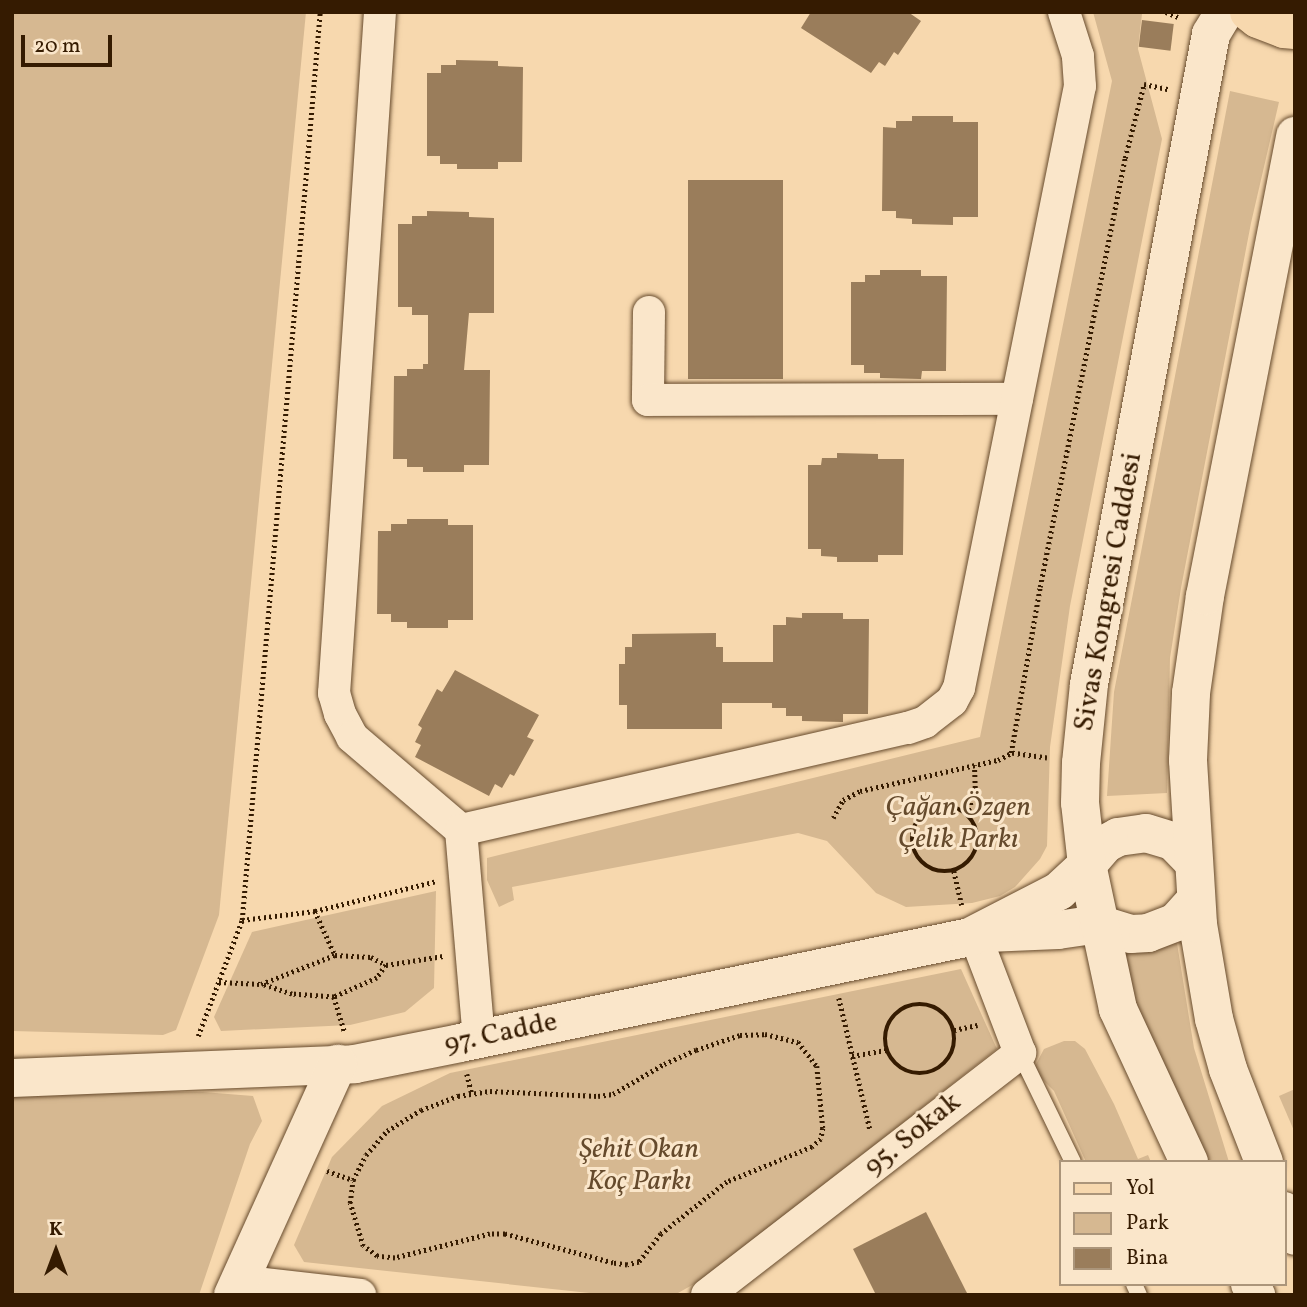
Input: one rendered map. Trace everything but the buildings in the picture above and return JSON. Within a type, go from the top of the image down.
[{"type":"main road","name":"Sivas Kongresi Caddesi","points":[[1188,1160],[1118,1009],[1087,865],[1080,803],[1081,763],[1089,684],[1211,34],[1224,12]]},
{"type":"main road","points":[[1249,12],[1275,26],[1295,30]]},
{"type":"main road","points":[[1263,1160],[1220,1045],[1206,977],[1196,900],[1188,760],[1195,661],[1295,136]]},
{"type":"main road","points":[[1087,865],[1105,844],[1118,837],[1146,833],[1173,842],[1193,862]]},
{"type":"main road","name":"97. Cadde","points":[[978,934],[1059,891],[1087,865]]},
{"type":"main road","points":[[1098,924],[1131,934],[1148,933],[1175,922],[1196,900]]},
{"type":"main road","name":"97. Cadde","points":[[12,1078],[355,1063],[832,967],[978,934],[1048,931],[1098,924]]},
{"type":"main road","points":[[235,1288],[338,1064]]},
{"type":"main road","points":[[1286,1216],[1295,1236]]},
{"type":"street","points":[[380,12],[334,693],[340,714],[352,737],[461,830],[469,951],[480,1038]]},
{"type":"street","points":[[461,830],[908,728],[939,714],[959,688],[1080,86],[1078,56],[1064,12]]},
{"type":"street","points":[[649,312],[648,400],[1017,400]]},
{"type":"street","points":[[978,934],[1020,1053]]},
{"type":"street","name":"95. Sokak","points":[[707,1295],[946,1107],[1020,1053]]},
{"type":"street","points":[[235,1288],[360,1295]]},
{"type":"lane","points":[[1020,1053],[1072,1160]]},
{"type":"path","points":[[184,1072],[242,920],[320,12]]},
{"type":"path","points":[[1166,12],[1178,17]]},
{"type":"path","points":[[1011,753],[1104,263],[1144,84],[1200,95]]},
{"type":"path","points":[[833,818],[842,800],[860,791],[998,760],[1011,753],[1081,763]]},
{"type":"path","points":[[967,815],[975,788],[974,765]]},
{"type":"path","points":[[944,806],[955,807],[967,815],[977,829],[978,839],[972,860],[954,871],[943,873],[922,864],[912,845],[912,833],[923,814],[944,806]]},
{"type":"path","points":[[242,920],[315,911],[464,874]]},
{"type":"path","points":[[315,911],[335,955]]},
{"type":"path","points":[[261,984],[335,955],[372,957],[386,965],[469,951]]},
{"type":"path","points":[[219,982],[261,984],[292,994],[334,997],[377,978],[386,965]]},
{"type":"path","points":[[832,967],[878,1163]]},
{"type":"path","points":[[910,1005],[934,1006],[952,1023],[955,1046],[951,1057],[933,1072],[921,1074],[900,1068],[887,1050],[887,1028],[900,1010],[910,1005]]},
{"type":"path","points":[[765,1034],[798,1042],[817,1066],[823,1128],[821,1139],[812,1147],[727,1182],[661,1234],[639,1262],[627,1265],[505,1234],[490,1234],[395,1258],[377,1256],[363,1246],[355,1226],[350,1203],[353,1180],[366,1155],[387,1131],[421,1110],[458,1097],[490,1091],[598,1097],[613,1094],[664,1063],[740,1035],[765,1034]]},
{"type":"path","points":[[852,1056],[887,1050]]},
{"type":"green space","points":[[12,12],[306,12],[219,915],[176,1030],[163,1035],[12,1031]]},
{"type":"green space","name":"Çağan Özgen Çelik Parkı","points":[[1093,12],[1142,14],[1138,49],[1162,139],[1070,606],[1050,747],[1047,846],[1040,859],[1015,887],[1000,896],[972,903],[906,907],[876,893],[827,841],[798,833],[512,887],[514,900],[499,907],[487,880],[487,858],[980,737],[1112,81]]},
{"type":"green space","points":[[1230,91],[1279,102],[1251,223],[1181,588],[1170,658],[1167,793],[1107,796],[1114,692]]},
{"type":"green space","points":[[436,891],[434,988],[405,1012],[350,1025],[221,1031],[214,1017],[252,932]]},
{"type":"green space","points":[[1176,937],[1194,1048],[1228,1160],[1202,1160],[1149,1046],[1120,948]]},
{"type":"green space","name":"Şehit Okan Koç Parkı","points":[[961,969],[997,1049],[703,1279],[678,1293],[608,1295],[304,1262],[294,1245],[332,1157],[382,1106],[450,1073]]},
{"type":"green space","points":[[1064,1041],[1075,1041],[1085,1049],[1114,1104],[1138,1159],[1148,1155],[1150,1160],[1085,1160],[1054,1091],[1033,1070],[1044,1049]]},
{"type":"green space","points":[[1295,1089],[1295,1133],[1279,1096]]},
{"type":"green space","points":[[12,1092],[203,1092],[253,1096],[262,1121],[250,1144],[199,1295],[12,1295]]}]
